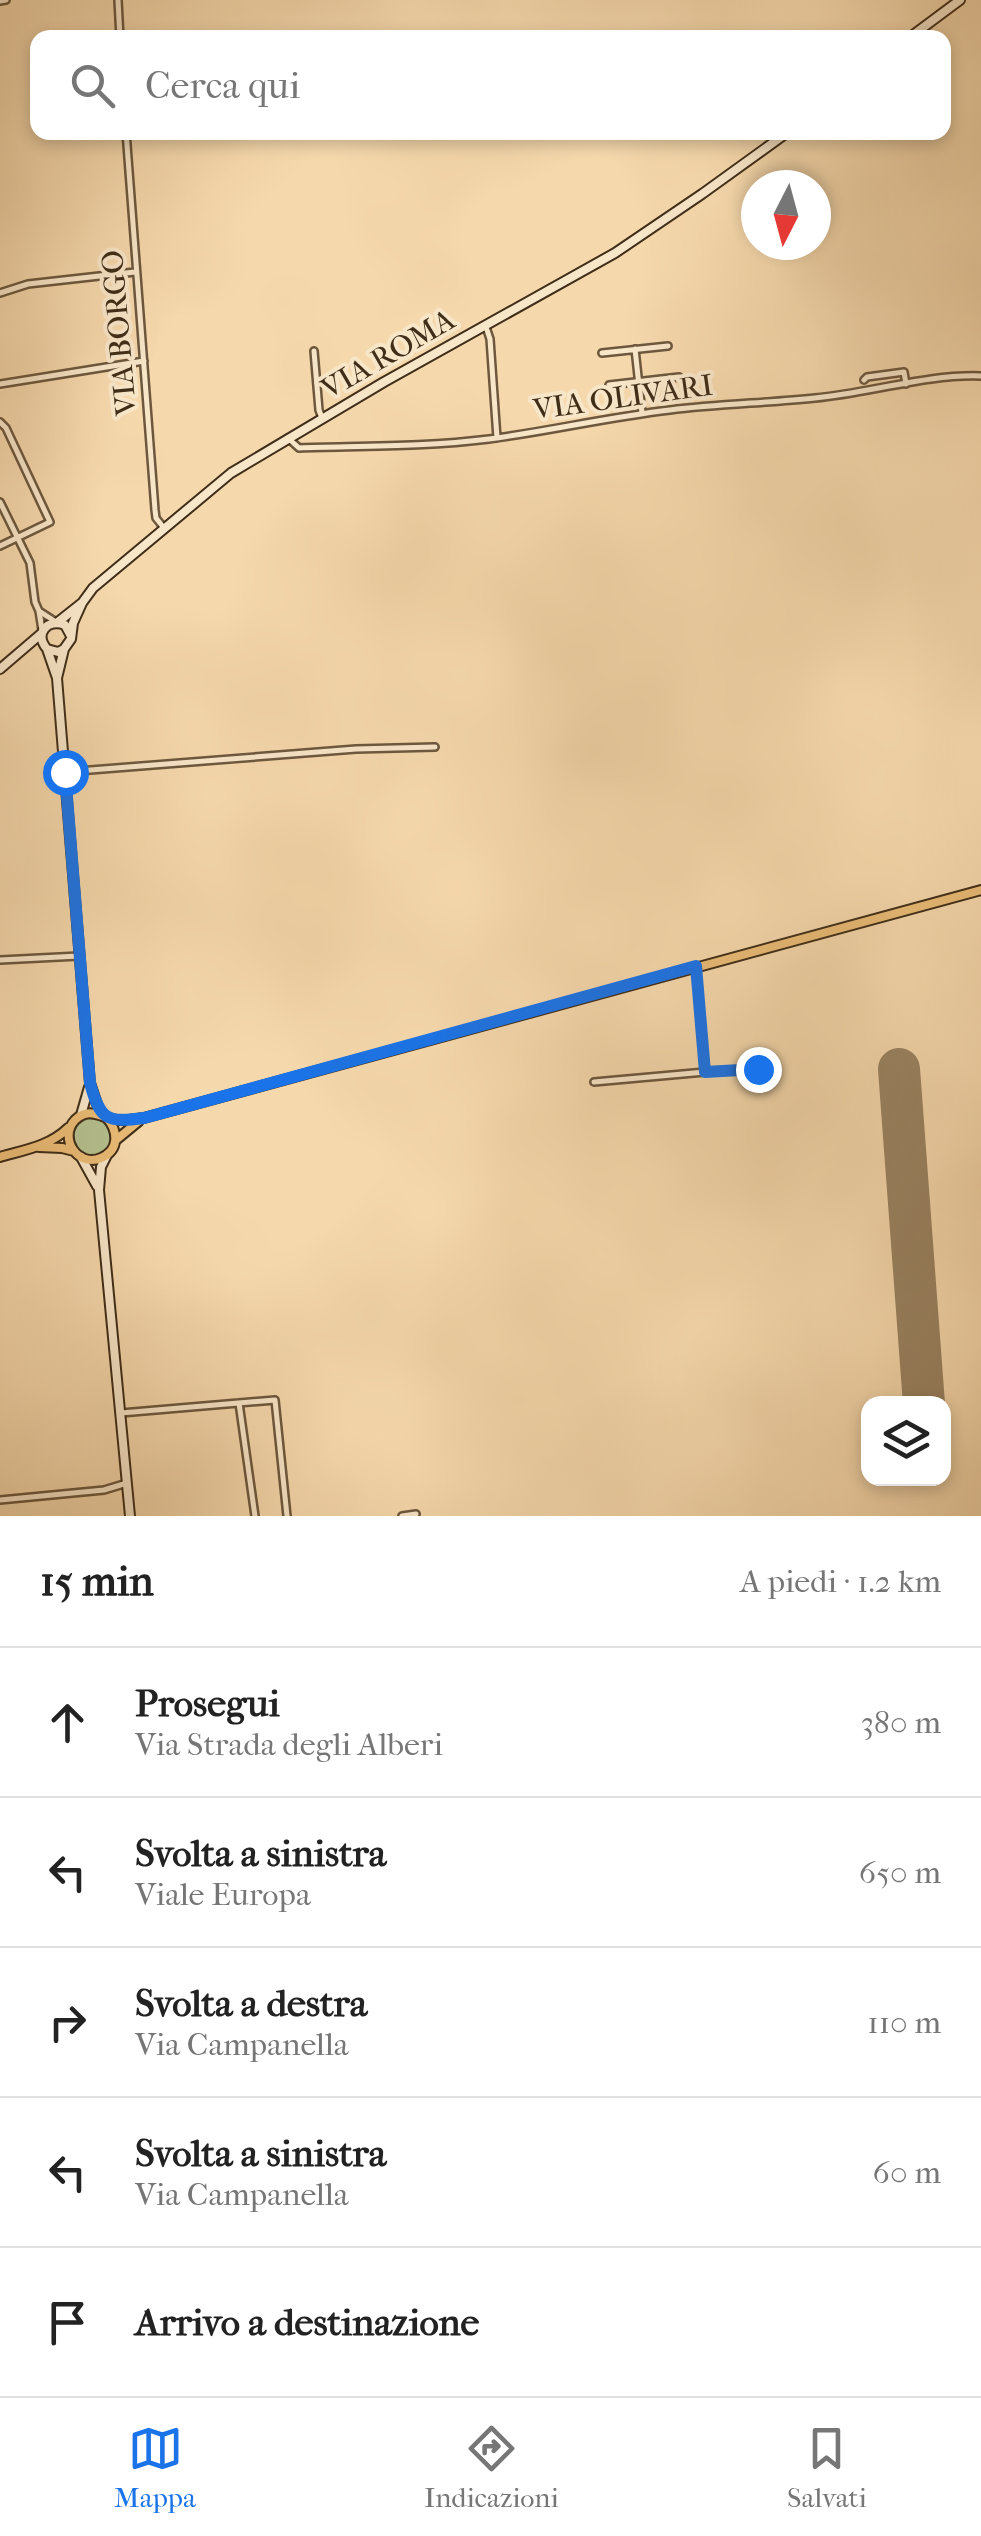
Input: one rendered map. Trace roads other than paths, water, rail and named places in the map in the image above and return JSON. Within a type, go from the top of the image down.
[{"type":"main road","points":[[919,30],[960,0]]},
{"type":"main road","name":"VIA ROMA","points":[[0,669],[48,624],[82,603],[93,588],[231,474],[322,418],[615,253],[777,140]]},
{"type":"main road","name":"VIA ROMA","points":[[20,652],[64,649],[70,643],[82,603]]},
{"type":"main road","points":[[56,622],[65,625],[71,636]]},
{"type":"main road","points":[[42,632],[41,640],[57,678],[90,1083],[98,1107],[113,1125],[116,1140]]},
{"type":"main road","points":[[57,678],[64,649]]},
{"type":"main road","points":[[81,1116],[94,1113],[115,1120],[144,1118],[981,890]]},
{"type":"main road","points":[[0,1157],[56,1138],[81,1116],[90,1083]]},
{"type":"main road","points":[[130,1516],[99,1190],[102,1167],[116,1140],[144,1118]]},
{"type":"main road","points":[[71,1125],[68,1138],[99,1190]]},
{"type":"main road","points":[[35,1147],[62,1148],[94,1160],[107,1155]]},
{"type":"street","points":[[118,0],[120,30]]},
{"type":"street","name":"VIA BORGO","points":[[127,140],[155,510],[164,528]]},
{"type":"street","points":[[0,294],[28,284],[136,272]]},
{"type":"street","points":[[485,325],[490,339],[498,438]]},
{"type":"street","points":[[602,353],[668,346]]},
{"type":"street","points":[[636,349],[642,414]]},
{"type":"street","points":[[314,351],[322,418]]},
{"type":"street","points":[[0,384],[144,360]]},
{"type":"street","points":[[864,380],[904,372],[906,384]]},
{"type":"street","name":"VIA OLIVARI","points":[[288,438],[299,448],[404,446],[498,438],[642,414],[821,398],[981,376]]},
{"type":"street","points":[[609,384],[679,377]]},
{"type":"street","points":[[0,422],[50,522],[0,546]]},
{"type":"street","points":[[0,502],[30,564],[42,632]]},
{"type":"street","points":[[39,610],[56,622]]},
{"type":"street","points":[[65,772],[435,746]]},
{"type":"street","points":[[0,960],[79,956]]},
{"type":"street","points":[[696,966],[705,1072]]},
{"type":"street","points":[[594,1082],[758,1069]]},
{"type":"street","points":[[121,1413],[275,1400],[288,1516]]},
{"type":"street","points":[[239,1403],[254,1516]]},
{"type":"street","points":[[0,1500],[104,1490],[127,1483]]},
{"type":"street","points":[[402,1516],[416,1514]]}]
